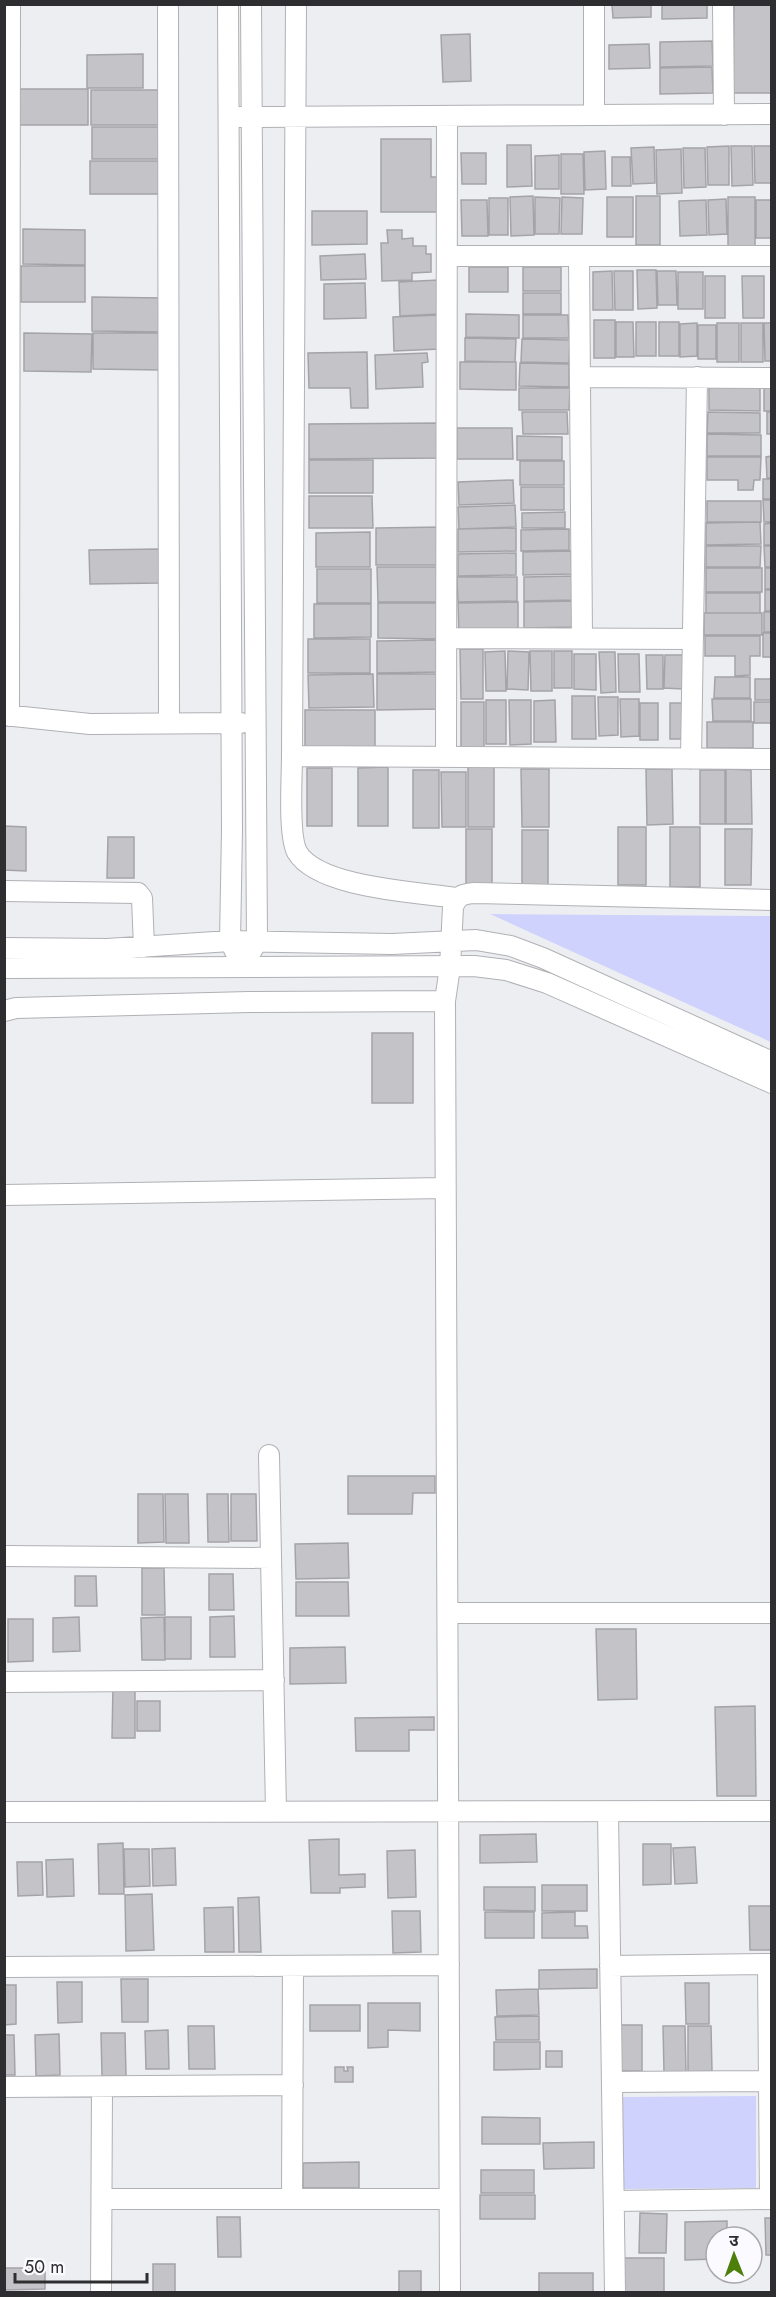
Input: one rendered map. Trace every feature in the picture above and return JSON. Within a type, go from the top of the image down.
[{"type":"street","points":[[10,4],[7,715],[90,724],[255,723]]},
{"type":"street","points":[[168,4],[169,723]]},
{"type":"street","points":[[228,4],[232,830],[230,941],[242,966]]},
{"type":"street","points":[[242,966],[257,942],[251,4]]},
{"type":"street","points":[[296,4],[292,756],[292,826],[296,850],[308,865],[326,875],[366,886],[456,898],[463,894],[474,893],[771,900]]},
{"type":"street","points":[[594,4],[594,115]]},
{"type":"street","points":[[723,4],[724,115]]},
{"type":"street","points":[[228,117],[771,114]]},
{"type":"street","points":[[446,756],[447,116]]},
{"type":"street","points":[[447,256],[771,256]]},
{"type":"street","points":[[579,256],[582,377],[582,638]]},
{"type":"street","points":[[582,377],[771,378]]},
{"type":"street","points":[[691,759],[697,377]]},
{"type":"street","points":[[446,638],[693,639]]},
{"type":"street","points":[[292,756],[771,759]]},
{"type":"street","points":[[4,891],[138,893],[142,898],[144,947]]},
{"type":"street","points":[[450,2292],[445,1001],[450,967],[453,908],[456,898]]},
{"type":"street","points":[[4,948],[107,949],[230,941],[392,944],[476,940],[522,950],[771,1062]]},
{"type":"street","points":[[4,969],[474,966],[506,970],[547,983],[771,1083]]},
{"type":"street","points":[[4,1011],[16,1008],[249,1002],[445,1001]]},
{"type":"street","points":[[4,1196],[445,1188]]},
{"type":"street","points":[[269,1455],[276,1811]]},
{"type":"street","points":[[4,1556],[271,1558]]},
{"type":"street","points":[[449,1613],[771,1613]]},
{"type":"street","points":[[4,1682],[274,1680]]},
{"type":"street","points":[[4,1812],[771,1811]]},
{"type":"street","points":[[608,1812],[615,2292]]},
{"type":"street","points":[[610,1966],[770,1964],[771,2199],[614,2201]]},
{"type":"street","points":[[4,1967],[449,1965]]},
{"type":"street","points":[[292,2199],[293,1966]]},
{"type":"street","points":[[612,2082],[769,2081]]},
{"type":"street","points":[[4,2087],[293,2085]]},
{"type":"street","points":[[101,2292],[102,2087]]},
{"type":"street","points":[[102,2199],[449,2199]]},
{"type":"shaded area","points":[[490,914],[771,916],[771,1042]]},
{"type":"shaded area","points":[[756,2096],[756,2188],[623,2189],[623,2097]]},
{"type":"building","points":[[612,4],[651,4],[651,17],[613,18]]},
{"type":"building","points":[[662,4],[707,4],[707,18],[662,19]]},
{"type":"building","points":[[734,4],[772,4],[772,93],[733,93]]},
{"type":"building","points":[[470,34],[471,81],[443,82],[441,35]]},
{"type":"building","points":[[712,41],[713,66],[660,67],[660,42]]},
{"type":"building","points":[[649,44],[650,68],[609,69],[609,45]]},
{"type":"building","points":[[143,54],[143,88],[87,88],[87,55]]},
{"type":"building","points":[[712,67],[713,93],[660,94],[660,68]]},
{"type":"building","points":[[15,89],[88,89],[88,125],[15,125]]},
{"type":"building","points":[[91,90],[160,90],[159,125],[91,125]]},
{"type":"building","points":[[92,127],[159,127],[159,159],[92,159]]},
{"type":"building","points":[[381,139],[431,139],[431,177],[440,177],[440,212],[381,212]]},
{"type":"building","points":[[507,145],[531,145],[532,186],[507,187]]},
{"type":"building","points":[[729,146],[729,185],[708,185],[707,147]]},
{"type":"building","points":[[731,146],[752,146],[753,185],[732,186]]},
{"type":"building","points":[[754,146],[772,146],[772,183],[755,183]]},
{"type":"building","points":[[654,147],[655,183],[633,184],[631,148]]},
{"type":"building","points":[[683,148],[705,148],[706,187],[684,188]]},
{"type":"building","points":[[681,149],[682,193],[657,194],[656,150]]},
{"type":"building","points":[[605,151],[606,189],[585,190],[584,152]]},
{"type":"building","points":[[461,153],[486,153],[486,184],[462,184]]},
{"type":"building","points":[[561,154],[583,154],[584,194],[561,194]]},
{"type":"building","points":[[559,155],[559,189],[535,189],[535,156]]},
{"type":"building","points":[[612,157],[630,157],[631,186],[612,186]]},
{"type":"building","points":[[90,161],[159,161],[159,194],[90,194]]},
{"type":"building","points":[[533,196],[534,235],[511,236],[510,197]]},
{"type":"building","points":[[636,196],[660,196],[660,245],[636,245]]},
{"type":"building","points":[[535,197],[560,198],[559,234],[535,234]]},
{"type":"building","points":[[562,197],[583,198],[582,234],[561,234]]},
{"type":"building","points":[[607,197],[633,197],[633,237],[607,237]]},
{"type":"building","points":[[728,197],[755,197],[755,246],[728,247]]},
{"type":"building","points":[[489,198],[508,198],[508,235],[489,235]]},
{"type":"building","points":[[726,199],[727,234],[709,235],[708,200]]},
{"type":"building","points":[[461,200],[487,200],[488,236],[462,236]]},
{"type":"building","points":[[706,200],[707,235],[680,236],[679,201]]},
{"type":"building","points":[[756,200],[772,200],[772,238],[756,238]]},
{"type":"building","points":[[312,211],[367,211],[367,244],[312,245]]},
{"type":"building","points":[[23,229],[85,230],[85,265],[23,264]]},
{"type":"building","points":[[387,230],[402,230],[402,239],[413,238],[413,246],[426,246],[426,254],[431,254],[431,272],[412,273],[412,280],[382,281],[381,243],[388,243]]},
{"type":"building","points":[[365,254],[366,279],[321,280],[320,256]]},
{"type":"building","points":[[21,266],[85,266],[85,302],[21,302]]},
{"type":"building","points":[[469,267],[508,267],[508,292],[469,292]]},
{"type":"building","points":[[523,267],[561,267],[561,291],[523,291]]},
{"type":"building","points":[[637,270],[656,270],[657,308],[638,309]]},
{"type":"building","points":[[612,271],[613,310],[593,310],[593,272]]},
{"type":"building","points":[[614,271],[633,271],[633,310],[615,310]]},
{"type":"building","points":[[657,271],[676,271],[677,305],[658,305]]},
{"type":"building","points":[[678,272],[703,272],[703,309],[678,309]]},
{"type":"building","points":[[705,276],[725,276],[725,318],[705,318]]},
{"type":"building","points":[[742,276],[764,276],[764,318],[743,318]]},
{"type":"building","points":[[438,280],[439,314],[400,316],[399,282]]},
{"type":"building","points":[[365,283],[366,318],[324,319],[324,284]]},
{"type":"building","points":[[523,293],[561,293],[561,314],[523,314]]},
{"type":"building","points":[[92,297],[162,298],[162,332],[92,331]]},
{"type":"building","points":[[466,314],[519,315],[519,338],[466,337]]},
{"type":"building","points":[[439,315],[440,349],[394,351],[393,317]]},
{"type":"building","points":[[523,315],[568,315],[569,338],[523,338]]},
{"type":"building","points":[[594,320],[615,320],[615,358],[594,358]]},
{"type":"building","points":[[616,322],[633,322],[634,357],[616,357]]},
{"type":"building","points":[[636,322],[656,322],[656,356],[636,356]]},
{"type":"building","points":[[659,322],[679,322],[679,356],[659,356]]},
{"type":"building","points":[[697,323],[697,356],[680,357],[680,324]]},
{"type":"building","points":[[717,323],[739,323],[739,362],[717,362]]},
{"type":"building","points":[[741,323],[763,323],[763,362],[741,362]]},
{"type":"building","points":[[764,323],[772,323],[772,361],[765,361]]},
{"type":"building","points":[[698,325],[716,325],[716,359],[698,359]]},
{"type":"building","points":[[24,333],[92,334],[91,372],[24,371]]},
{"type":"building","points":[[93,333],[163,333],[163,370],[93,369]]},
{"type":"building","points":[[465,338],[516,339],[515,362],[465,361]]},
{"type":"building","points":[[522,339],[570,340],[569,363],[521,362]]},
{"type":"building","points":[[367,352],[368,408],[351,408],[350,388],[309,388],[308,353]]},
{"type":"building","points":[[427,353],[428,362],[422,363],[423,387],[376,389],[375,355]]},
{"type":"building","points":[[460,362],[516,362],[516,390],[460,389]]},
{"type":"building","points":[[520,363],[569,364],[569,387],[519,386]]},
{"type":"building","points":[[709,387],[760,387],[760,411],[709,410]]},
{"type":"building","points":[[519,388],[570,388],[569,410],[519,410]]},
{"type":"building","points":[[764,388],[772,388],[772,411],[764,411]]},
{"type":"building","points":[[522,412],[567,412],[568,434],[523,434]]},
{"type":"building","points":[[708,412],[760,413],[760,433],[707,433]]},
{"type":"building","points":[[767,412],[772,412],[772,434],[767,434]]},
{"type":"building","points":[[443,423],[443,458],[309,459],[309,424]]},
{"type":"building","points":[[457,428],[512,428],[513,459],[457,459]]},
{"type":"building","points":[[707,434],[761,435],[761,456],[707,456]]},
{"type":"building","points":[[517,436],[562,437],[562,460],[517,460]]},
{"type":"building","points":[[772,456],[772,478],[767,478],[766,457]]},
{"type":"building","points":[[707,457],[761,457],[760,480],[754,480],[753,490],[738,490],[738,480],[707,480]]},
{"type":"building","points":[[309,460],[373,460],[373,493],[309,493]]},
{"type":"building","points":[[520,461],[564,461],[564,485],[520,485]]},
{"type":"building","points":[[763,479],[772,479],[772,499],[763,499]]},
{"type":"building","points":[[513,480],[514,503],[459,505],[458,482]]},
{"type":"building","points":[[521,487],[564,487],[564,510],[521,510]]},
{"type":"building","points":[[309,496],[372,496],[373,528],[309,528]]},
{"type":"building","points":[[763,500],[772,500],[772,522],[764,522]]},
{"type":"building","points":[[707,501],[761,501],[761,522],[707,522]]},
{"type":"building","points":[[515,505],[516,527],[459,529],[458,507]]},
{"type":"building","points":[[565,512],[565,528],[522,528],[522,513]]},
{"type":"building","points":[[760,522],[761,544],[706,545],[706,523]]},
{"type":"building","points":[[772,523],[772,545],[764,545],[764,524]]},
{"type":"building","points":[[443,527],[444,565],[376,565],[376,528]]},
{"type":"building","points":[[516,528],[516,551],[458,552],[458,529]]},
{"type":"building","points":[[569,529],[569,550],[521,551],[521,530]]},
{"type":"building","points":[[370,532],[370,567],[316,567],[316,533]]},
{"type":"building","points":[[706,546],[761,546],[760,567],[706,567]]},
{"type":"building","points":[[764,546],[772,546],[772,567],[765,567]]},
{"type":"building","points":[[160,549],[160,583],[90,584],[89,550]]},
{"type":"building","points":[[571,551],[572,574],[523,575],[523,552]]},
{"type":"building","points":[[516,553],[516,575],[458,576],[458,554]]},
{"type":"building","points":[[377,567],[445,567],[446,602],[378,602]]},
{"type":"building","points":[[706,568],[762,568],[762,592],[706,592]]},
{"type":"building","points":[[765,568],[772,568],[772,589],[765,589]]},
{"type":"building","points":[[317,569],[371,569],[371,603],[317,603]]},
{"type":"building","points":[[573,576],[573,600],[524,601],[524,577]]},
{"type":"building","points":[[457,577],[517,577],[517,601],[458,602]]},
{"type":"building","points":[[765,590],[772,590],[772,611],[765,611]]},
{"type":"building","points":[[706,593],[760,593],[760,613],[706,613]]},
{"type":"building","points":[[576,601],[576,627],[524,628],[524,602]]},
{"type":"building","points":[[518,602],[518,633],[459,634],[458,603]]},
{"type":"building","points":[[378,603],[443,603],[443,639],[378,638]]},
{"type":"building","points":[[314,604],[371,604],[371,637],[314,638]]},
{"type":"building","points":[[764,612],[772,612],[772,632],[764,632]]},
{"type":"building","points":[[704,613],[762,613],[762,635],[704,635]]},
{"type":"building","points":[[763,633],[772,633],[772,657],[763,657]]},
{"type":"building","points":[[705,636],[760,636],[760,656],[750,656],[750,675],[735,676],[735,656],[705,656]]},
{"type":"building","points":[[308,639],[370,639],[370,673],[308,673]]},
{"type":"building","points":[[443,640],[443,672],[377,673],[377,641]]},
{"type":"building","points":[[460,649],[483,649],[483,699],[461,699]]},
{"type":"building","points":[[505,651],[506,691],[486,691],[485,652]]},
{"type":"building","points":[[508,651],[529,652],[528,690],[507,689]]},
{"type":"building","points":[[530,651],[552,651],[552,691],[531,691]]},
{"type":"building","points":[[554,651],[572,651],[572,688],[554,688]]},
{"type":"building","points":[[599,652],[615,652],[616,692],[601,693]]},
{"type":"building","points":[[574,654],[596,654],[596,690],[574,689]]},
{"type":"building","points":[[618,654],[639,654],[640,692],[619,692]]},
{"type":"building","points":[[646,655],[663,655],[663,689],[647,689]]},
{"type":"building","points":[[665,655],[683,655],[683,689],[664,688]]},
{"type":"building","points":[[373,674],[374,707],[309,708],[308,675]]},
{"type":"building","points":[[377,674],[442,674],[442,709],[377,710]]},
{"type":"building","points":[[715,677],[750,677],[750,698],[714,698]]},
{"type":"building","points":[[755,679],[772,679],[772,700],[755,700]]},
{"type":"building","points":[[572,696],[595,696],[596,739],[572,739]]},
{"type":"building","points":[[598,697],[618,697],[618,735],[599,736]]},
{"type":"building","points":[[620,699],[639,699],[639,736],[621,737]]},
{"type":"building","points":[[712,699],[751,699],[751,721],[713,721]]},
{"type":"building","points":[[486,700],[506,700],[506,744],[486,744]]},
{"type":"building","points":[[509,700],[531,700],[531,744],[510,745]]},
{"type":"building","points":[[555,700],[556,742],[534,742],[534,701]]},
{"type":"building","points":[[461,702],[484,702],[484,748],[461,748]]},
{"type":"building","points":[[754,702],[772,702],[772,723],[754,723]]},
{"type":"building","points":[[640,703],[658,703],[658,740],[640,740]]},
{"type":"building","points":[[670,703],[685,703],[685,739],[670,739]]},
{"type":"building","points":[[305,710],[375,710],[375,751],[305,751]]},
{"type":"building","points":[[707,722],[753,722],[753,748],[707,748]]},
{"type":"building","points":[[468,765],[494,765],[494,827],[468,827]]},
{"type":"building","points":[[388,767],[388,826],[358,826],[358,768]]},
{"type":"building","points":[[307,768],[332,768],[332,826],[307,826]]},
{"type":"building","points":[[521,769],[549,769],[549,827],[522,827]]},
{"type":"building","points":[[646,769],[672,769],[673,824],[647,825]]},
{"type":"building","points":[[726,769],[751,770],[752,824],[726,824]]},
{"type":"building","points":[[413,770],[439,770],[439,828],[413,828]]},
{"type":"building","points":[[700,770],[725,770],[725,824],[700,824]]},
{"type":"building","points":[[441,772],[466,772],[466,827],[442,827]]},
{"type":"building","points":[[4,826],[26,827],[26,871],[4,870]]},
{"type":"building","points":[[618,827],[646,827],[646,885],[618,885]]},
{"type":"building","points":[[670,827],[700,827],[700,887],[670,887]]},
{"type":"building","points":[[466,829],[492,829],[492,892],[466,892]]},
{"type":"building","points":[[725,829],[752,829],[751,885],[725,885]]},
{"type":"building","points":[[522,830],[548,830],[548,892],[522,892]]},
{"type":"building","points":[[108,837],[134,837],[134,878],[107,878]]},
{"type":"building","points":[[372,1033],[413,1033],[413,1103],[372,1103]]},
{"type":"building","points":[[348,1476],[435,1476],[435,1493],[413,1493],[412,1514],[348,1514]]},
{"type":"building","points":[[138,1494],[163,1494],[164,1542],[138,1543]]},
{"type":"building","points":[[165,1494],[188,1494],[189,1543],[166,1543]]},
{"type":"building","points":[[207,1494],[228,1494],[229,1542],[208,1542]]},
{"type":"building","points":[[231,1494],[256,1494],[257,1541],[231,1541]]},
{"type":"building","points":[[348,1543],[349,1578],[296,1579],[295,1544]]},
{"type":"building","points":[[142,1568],[164,1568],[165,1615],[142,1615]]},
{"type":"building","points":[[209,1574],[233,1574],[234,1610],[209,1610]]},
{"type":"building","points":[[75,1576],[96,1576],[97,1606],[75,1606]]},
{"type":"building","points":[[296,1582],[348,1582],[349,1616],[296,1616]]},
{"type":"building","points":[[234,1616],[235,1657],[210,1657],[210,1617]]},
{"type":"building","points":[[79,1617],[80,1651],[53,1652],[53,1618]]},
{"type":"building","points":[[164,1617],[165,1660],[142,1660],[141,1618]]},
{"type":"building","points":[[165,1617],[191,1617],[191,1659],[165,1659]]},
{"type":"building","points":[[8,1619],[33,1619],[33,1661],[8,1662]]},
{"type":"building","points":[[596,1629],[636,1629],[637,1699],[598,1700]]},
{"type":"building","points":[[345,1647],[346,1683],[290,1684],[290,1648]]},
{"type":"building","points":[[113,1685],[135,1685],[135,1738],[112,1738]]},
{"type":"building","points":[[137,1701],[160,1701],[160,1731],[137,1731]]},
{"type":"building","points":[[755,1706],[756,1796],[717,1796],[715,1707]]},
{"type":"building","points":[[434,1717],[434,1730],[409,1730],[409,1751],[356,1751],[355,1718]]},
{"type":"building","points":[[536,1834],[537,1862],[480,1863],[480,1835]]},
{"type":"building","points":[[339,1839],[339,1875],[365,1874],[365,1887],[340,1888],[340,1893],[311,1893],[309,1840]]},
{"type":"building","points":[[123,1843],[124,1894],[99,1894],[98,1844]]},
{"type":"building","points":[[643,1844],[671,1844],[671,1884],[643,1885]]},
{"type":"building","points":[[695,1847],[697,1883],[675,1884],[673,1848]]},
{"type":"building","points":[[175,1848],[176,1885],[153,1886],[152,1849]]},
{"type":"building","points":[[124,1849],[149,1849],[150,1886],[125,1887]]},
{"type":"building","points":[[415,1850],[416,1897],[388,1898],[387,1851]]},
{"type":"building","points":[[73,1859],[74,1896],[47,1897],[46,1860]]},
{"type":"building","points":[[17,1862],[42,1862],[43,1895],[18,1896]]},
{"type":"building","points":[[542,1885],[587,1885],[587,1911],[542,1911]]},
{"type":"building","points":[[484,1887],[535,1887],[535,1911],[484,1910]]},
{"type":"building","points":[[152,1894],[154,1950],[126,1951],[125,1895]]},
{"type":"building","points":[[259,1897],[261,1952],[239,1952],[238,1898]]},
{"type":"building","points":[[749,1906],[772,1906],[772,1950],[750,1950]]},
{"type":"building","points":[[233,1907],[234,1952],[205,1952],[204,1908]]},
{"type":"building","points":[[392,1911],[420,1911],[421,1952],[393,1953]]},
{"type":"building","points":[[485,1912],[534,1912],[534,1938],[485,1938]]},
{"type":"building","points":[[575,1912],[575,1926],[587,1926],[588,1938],[542,1938],[542,1913]]},
{"type":"building","points":[[597,1969],[597,1988],[539,1989],[539,1970]]},
{"type":"building","points":[[121,1979],[148,1979],[148,2022],[122,2022]]},
{"type":"building","points":[[57,1982],[82,1982],[82,2022],[58,2023]]},
{"type":"building","points":[[685,1983],[709,1983],[709,2024],[686,2024]]},
{"type":"building","points":[[4,1985],[16,1985],[16,2024],[4,2025]]},
{"type":"building","points":[[538,1989],[539,2015],[497,2016],[496,1990]]},
{"type":"building","points":[[368,2003],[420,2003],[420,2031],[388,2030],[388,2047],[368,2048]]},
{"type":"building","points":[[310,2005],[360,2005],[360,2031],[310,2031]]},
{"type":"building","points":[[539,2016],[539,2040],[496,2040],[495,2017]]},
{"type":"building","points":[[617,2025],[642,2025],[642,2071],[618,2071]]},
{"type":"building","points":[[188,2026],[214,2026],[215,2069],[189,2069]]},
{"type":"building","points":[[663,2026],[685,2026],[686,2072],[664,2072]]},
{"type":"building","points":[[688,2026],[711,2026],[712,2071],[688,2072]]},
{"type":"building","points":[[168,2030],[169,2069],[146,2069],[145,2031]]},
{"type":"building","points":[[101,2033],[125,2033],[126,2076],[102,2076]]},
{"type":"building","points":[[59,2034],[60,2075],[36,2076],[35,2035]]},
{"type":"building","points":[[4,2035],[14,2035],[15,2075],[4,2075]]},
{"type":"building","points":[[494,2042],[540,2042],[540,2069],[494,2070]]},
{"type":"building","points":[[546,2051],[562,2051],[562,2067],[546,2067]]},
{"type":"building","points":[[335,2067],[344,2067],[344,2071],[348,2071],[347,2067],[353,2067],[353,2082],[335,2082]]},
{"type":"building","points":[[482,2117],[540,2118],[540,2144],[482,2144]]},
{"type":"building","points":[[594,2142],[594,2168],[544,2169],[543,2143]]},
{"type":"building","points":[[359,2162],[359,2188],[303,2188],[303,2163]]},
{"type":"building","points":[[481,2170],[534,2170],[534,2193],[481,2193]]},
{"type":"building","points":[[480,2195],[535,2195],[535,2219],[480,2219]]},
{"type":"building","points":[[640,2213],[667,2214],[666,2253],[639,2253]]},
{"type":"building","points":[[217,2217],[240,2217],[241,2257],[218,2257]]},
{"type":"building","points":[[765,2218],[772,2218],[772,2255],[766,2255]]},
{"type":"building","points":[[727,2221],[727,2225],[704,2225],[704,2259],[685,2260],[685,2222]]},
{"type":"building","points":[[618,2258],[664,2258],[664,2292],[618,2292]]},
{"type":"building","points":[[153,2264],[175,2264],[175,2292],[153,2292]]},
{"type":"building","points":[[4,2268],[45,2268],[45,2289],[4,2290]]},
{"type":"building","points":[[399,2271],[421,2271],[421,2292],[399,2292]]},
{"type":"building","points":[[539,2273],[593,2273],[593,2292],[539,2292]]}]
